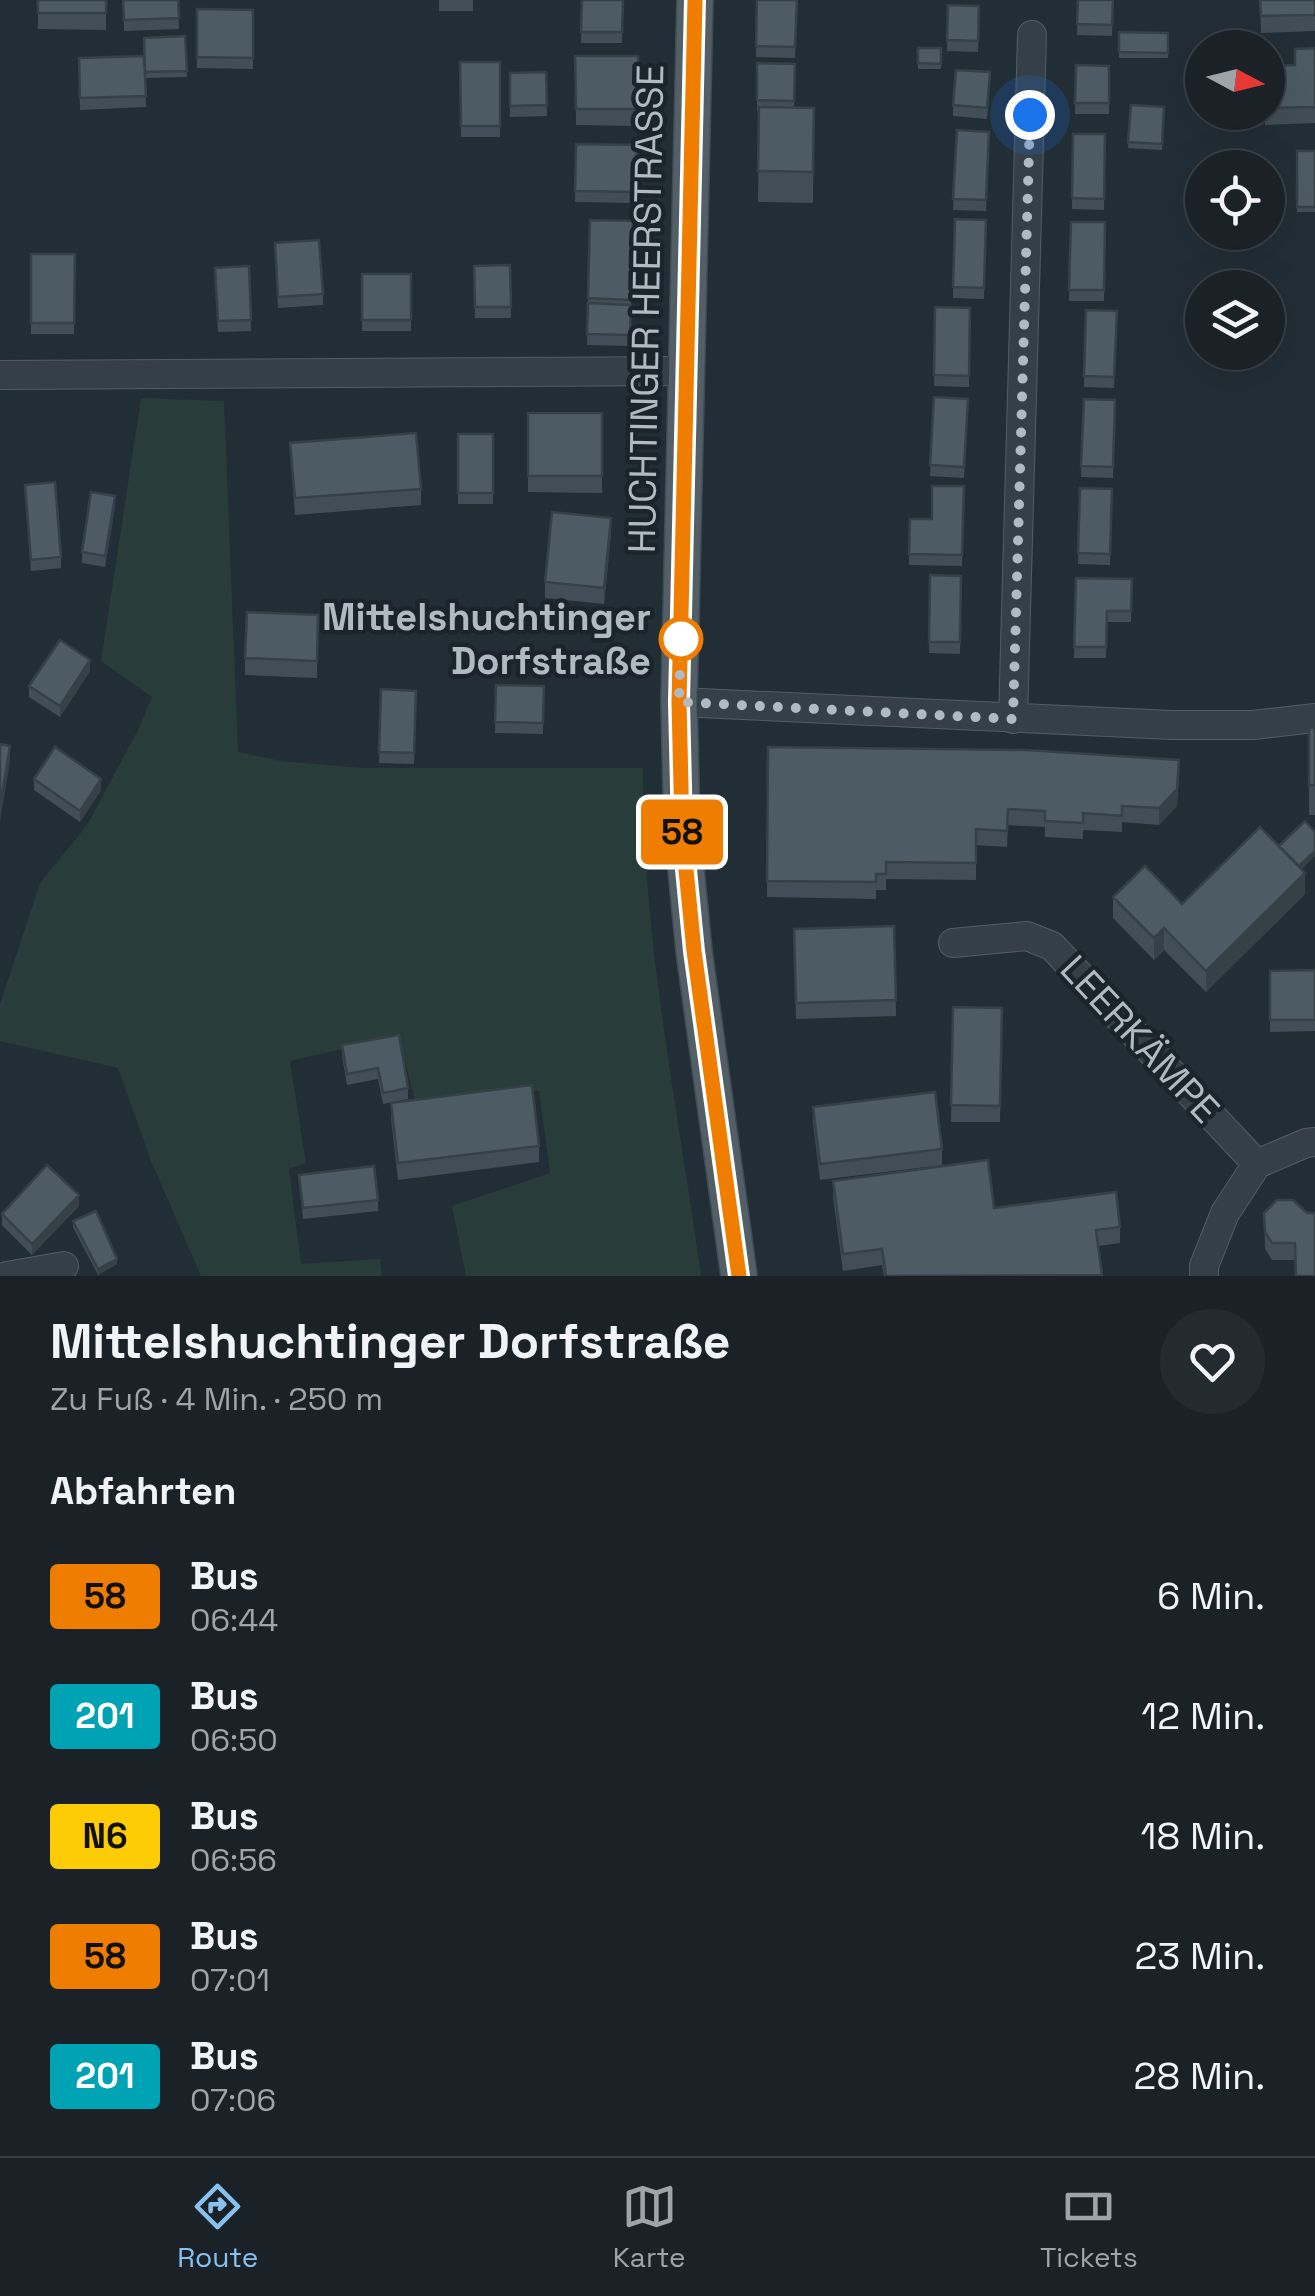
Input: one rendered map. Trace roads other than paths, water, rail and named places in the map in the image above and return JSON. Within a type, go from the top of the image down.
[{"type":"main road","name":"HUCHTINGER HEERSTRASSE","points":[[695,0],[679,702],[682,829],[694,951],[739,1276]]},
{"type":"street","points":[[1013,719],[1032,36]]},
{"type":"street","points":[[0,375],[686,372]]},
{"type":"street","points":[[679,702],[1221,725],[1315,718]]},
{"type":"street","name":"LEERKÄMPE","points":[[952,943],[1027,936],[1052,946],[1257,1164]]},
{"type":"street","points":[[1204,1276],[1204,1266],[1225,1214],[1257,1164],[1315,1142]]},
{"type":"street","points":[[7,1276],[64,1266]]},
{"type":"place","name":"Mittelshuchtinger Dorfstraße","points":[[681,639]]}]
